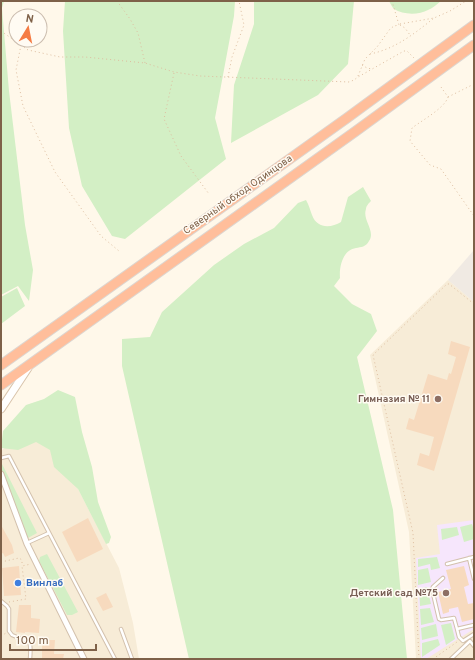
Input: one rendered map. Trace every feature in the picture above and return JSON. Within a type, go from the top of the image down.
[{"type":"highway","name":"Северный обход Одинцова","points":[[1,365],[347,118],[474,25]]},
{"type":"highway","name":"Северный обход Одинцова","points":[[1,384],[474,45]]},
{"type":"main road","points":[[1,409],[32,362]]},
{"type":"street","points":[[1,474],[27,544],[84,659]]},
{"type":"lane","points":[[1,458],[9,456],[115,659]]},
{"type":"lane","points":[[27,544],[49,532]]},
{"type":"lane","points":[[447,564],[474,557]]},
{"type":"lane","points":[[469,558],[474,580]]},
{"type":"lane","points":[[443,578],[432,588],[439,619],[454,618],[461,639],[464,641],[474,634]]},
{"type":"lane","points":[[1,601],[7,604],[9,609],[9,631],[12,635],[26,639],[30,646],[30,659]]},
{"type":"lane","points":[[457,629],[474,625]]},
{"type":"lane","points":[[121,629],[132,659]]},
{"type":"lane","points":[[451,659],[470,641],[474,646]]},
{"type":"path","points":[[117,1],[138,33],[145,63]]},
{"type":"path","points":[[228,78],[232,57],[244,25],[239,1]]},
{"type":"path","points":[[392,1],[399,24],[405,28],[411,36]]},
{"type":"path","points":[[358,77],[362,65],[394,26],[434,18],[450,11],[466,1]]},
{"type":"path","points":[[370,54],[388,48],[411,36],[434,18]]},
{"type":"path","points":[[20,48],[16,70],[23,106],[55,172],[102,236],[119,252]]},
{"type":"path","points":[[26,48],[28,50],[60,57],[85,57],[145,63],[174,72],[200,76],[349,82],[404,51],[407,51],[414,58]]},
{"type":"path","points":[[362,65],[372,69]]},
{"type":"path","points":[[174,72],[164,119],[181,156],[209,194]]},
{"type":"path","points":[[474,84],[448,97],[440,107],[412,128],[410,141],[430,165],[441,169],[474,216]]},
{"type":"path","points":[[441,86],[448,97]]},
{"type":"path","points":[[419,659],[413,533],[373,355],[447,284],[474,304]]},
{"type":"path","points":[[1,562],[18,558],[22,560],[26,599],[7,604]]},
{"type":"path","points":[[22,566],[36,563]]},
{"type":"path","points":[[7,604],[12,605],[16,602]]},
{"type":"path","points":[[1,636],[9,631]]},
{"type":"path","points":[[433,659],[461,639]]},
{"type":"shaded area","points":[[474,250],[474,302],[448,280]]},
{"type":"shaded area","points":[[448,280],[474,302],[474,659],[416,659],[409,532],[370,355]]},
{"type":"shaded area","points":[[32,424],[78,489],[119,568],[133,623],[139,659],[1,659],[1,451]]},
{"type":"shaded area","name":"Детский сад №75","points":[[474,520],[474,629],[426,659],[421,659],[416,558],[440,554],[437,525]]},
{"type":"green space","points":[[1,1],[4,1],[2,8],[9,91],[25,225],[33,270],[29,301],[18,286],[1,295]]},
{"type":"green space","points":[[65,1],[235,1],[234,16],[215,118],[226,159],[125,239],[112,236],[82,186],[69,128],[63,31]]},
{"type":"green space","points":[[254,1],[354,1],[348,64],[318,95],[231,143],[234,85],[254,24]]},
{"type":"green space","points":[[389,1],[441,1],[424,12],[411,14],[394,9]]},
{"type":"green space","points":[[363,187],[371,201],[366,207],[365,213],[371,237],[365,246],[352,249],[345,255],[341,264],[340,278],[334,286],[352,304],[371,314],[377,331],[357,357],[393,510],[407,659],[189,659],[122,366],[122,339],[150,337],[162,312],[214,265],[244,244],[274,228],[298,203],[306,200],[314,220],[321,225],[329,226],[341,222],[348,197]]},
{"type":"green space","points":[[17,288],[25,306],[1,324],[1,297]]},
{"type":"green space","points":[[58,390],[75,397],[82,432],[92,467],[98,502],[111,537],[109,543],[106,544],[78,489],[54,467],[50,450],[36,442],[18,450],[1,448],[3,431],[26,405],[44,399]]},
{"type":"green space","points":[[1,462],[37,533],[28,538],[1,481]]},
{"type":"green space","points":[[472,524],[474,539],[464,542],[460,527]]},
{"type":"green space","points":[[457,527],[459,535],[442,540],[441,529]]},
{"type":"green space","points":[[47,554],[78,612],[72,615],[67,615],[39,561],[40,557]]},
{"type":"green space","points":[[437,557],[440,568],[431,570],[430,564],[418,567],[418,559]]},
{"type":"green space","points":[[428,568],[431,582],[418,585],[418,570]]},
{"type":"green space","points":[[427,587],[431,604],[420,606],[419,589]]},
{"type":"green space","points":[[430,608],[434,622],[421,625],[420,609]]},
{"type":"green space","points":[[451,623],[455,639],[446,645],[441,625]]},
{"type":"green space","points":[[436,624],[438,636],[422,640],[421,628]]},
{"type":"green space","points":[[438,639],[440,645],[422,657],[422,643]]},
{"type":"building","name":"Гимназия № 11","points":[[451,341],[470,347],[434,471],[417,465],[420,453],[429,456],[434,437],[406,429],[409,418],[414,420],[428,374],[447,380],[449,373],[451,374],[456,357],[448,354]]},
{"type":"building","points":[[88,518],[103,549],[77,562],[62,532]]},
{"type":"building","points":[[1,525],[12,545],[14,553],[5,557],[3,553],[1,554]]},
{"type":"building","points":[[19,566],[21,595],[4,596],[2,568]]},
{"type":"building","points":[[464,566],[469,585],[464,587],[468,604],[474,603],[474,619],[462,622],[458,607],[449,609],[449,612],[443,614],[438,592],[451,589],[446,570]]},
{"type":"building","points":[[106,593],[113,607],[103,611],[96,598]]},
{"type":"building","points":[[19,605],[31,605],[31,618],[40,619],[39,633],[16,632]]},
{"type":"building","points":[[43,640],[55,640],[54,654],[64,654],[63,659],[42,659]]},
{"type":"place","name":"Гимназия № 11","points":[[438,399]]},
{"type":"place","name":"Винлаб","points":[[18,583]]},
{"type":"place","name":"Детский сад №75","points":[[446,593]]}]
